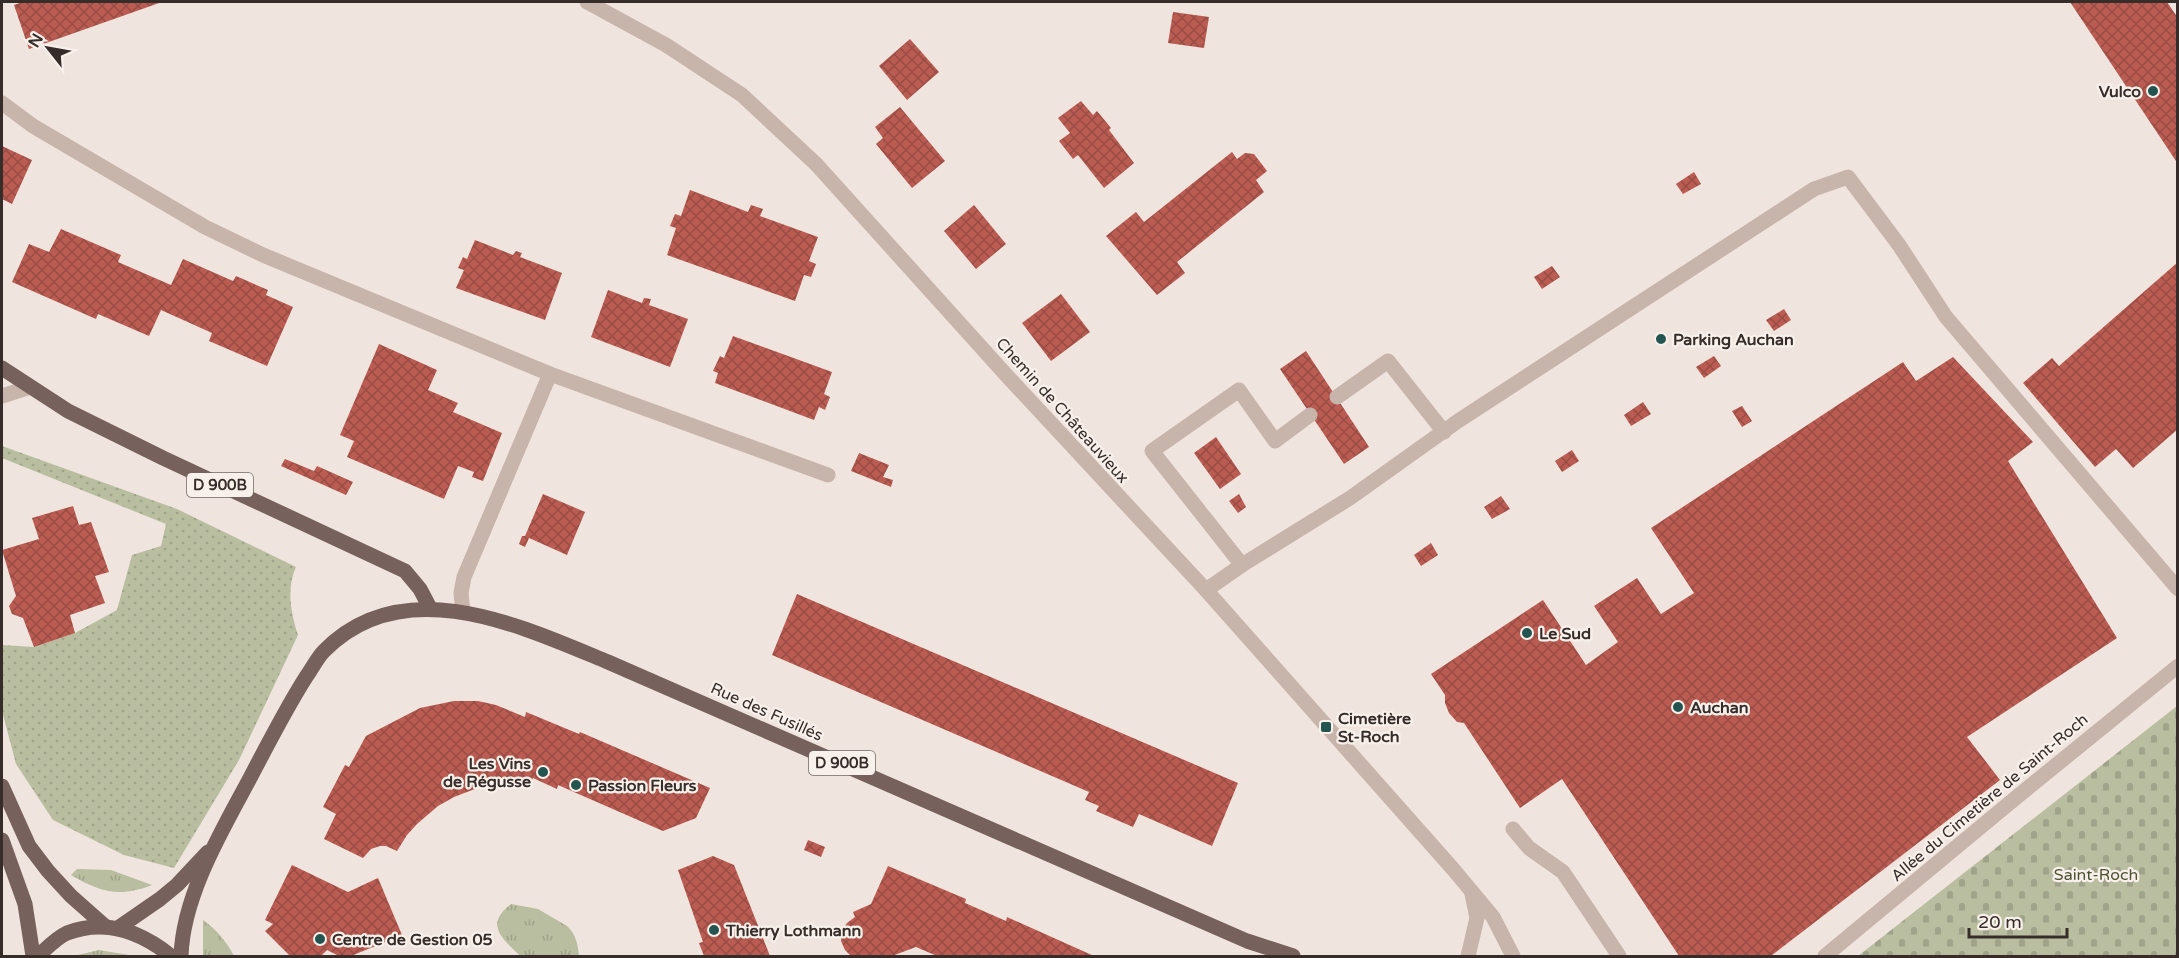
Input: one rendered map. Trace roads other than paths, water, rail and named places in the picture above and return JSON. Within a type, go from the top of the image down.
[{"type":"main road","name":"D 900B","points":[[2,368],[68,411],[405,571],[420,589],[430,608]]},
{"type":"main road","name":"Rue des Fusillés","points":[[214,845],[294,696],[322,652],[361,624],[386,615],[430,608],[463,612],[543,635],[1247,940],[1293,957]]},
{"type":"main road","points":[[2,786],[29,846],[48,871],[71,896],[112,927]]},
{"type":"main road","points":[[2,840],[25,904],[33,957]]},
{"type":"main road","points":[[112,927],[160,899],[177,885],[214,845]]},
{"type":"main road","points":[[181,957],[182,941],[194,897],[214,845]]},
{"type":"main road","points":[[38,957],[66,934],[86,929],[112,927],[136,933],[171,957]]},
{"type":"main road","name":"Rue des Fusillés","points":[[1247,940],[1271,957]]},
{"type":"street","name":"Chemin de Châteauvieux","points":[[587,2],[666,45],[742,95],[816,164],[1000,368],[1206,590],[1472,891],[1493,917],[1514,957]]},
{"type":"street","points":[[2,103],[33,126],[205,227],[263,255],[550,374],[828,476]]},
{"type":"street","points":[[1206,590],[1350,498],[1444,432],[1814,189],[1848,177],[1899,245],[1946,317],[2178,589]]},
{"type":"street","points":[[1336,398],[1388,362],[1444,432]]},
{"type":"street","points":[[463,612],[461,593],[464,577],[550,374]]},
{"type":"street","points":[[2,396],[30,387]]},
{"type":"street","points":[[1242,565],[1152,451],[1239,390],[1275,441],[1311,415]]},
{"type":"street","name":"Allée du Cimetière de Saint-Roch","points":[[1825,957],[2178,666]]},
{"type":"street","points":[[1514,829],[1528,848],[1563,872],[1619,957]]},
{"type":"street","points":[[1468,957],[1477,918],[1472,891]]},
{"type":"place","name":"Vulco","points":[[2153,91]]},
{"type":"place","name":"Parking Auchan","points":[[1661,339]]},
{"type":"place","name":"Le Sud","points":[[1527,633]]},
{"type":"place","name":"Auchan","points":[[1678,707]]},
{"type":"place","name":"Cimetière St-Roch","points":[[1326,727]]},
{"type":"place","name":"Les Vins de Régusse","points":[[543,772]]},
{"type":"place","name":"Passion Fleurs","points":[[576,785]]},
{"type":"place","name":"Thierry Lothmann","points":[[714,930]]},
{"type":"place","name":"Centre de Gestion 05","points":[[320,939]]},
{"type":"park label","name":"Saint-Roch","points":[[2096,874]]}]
